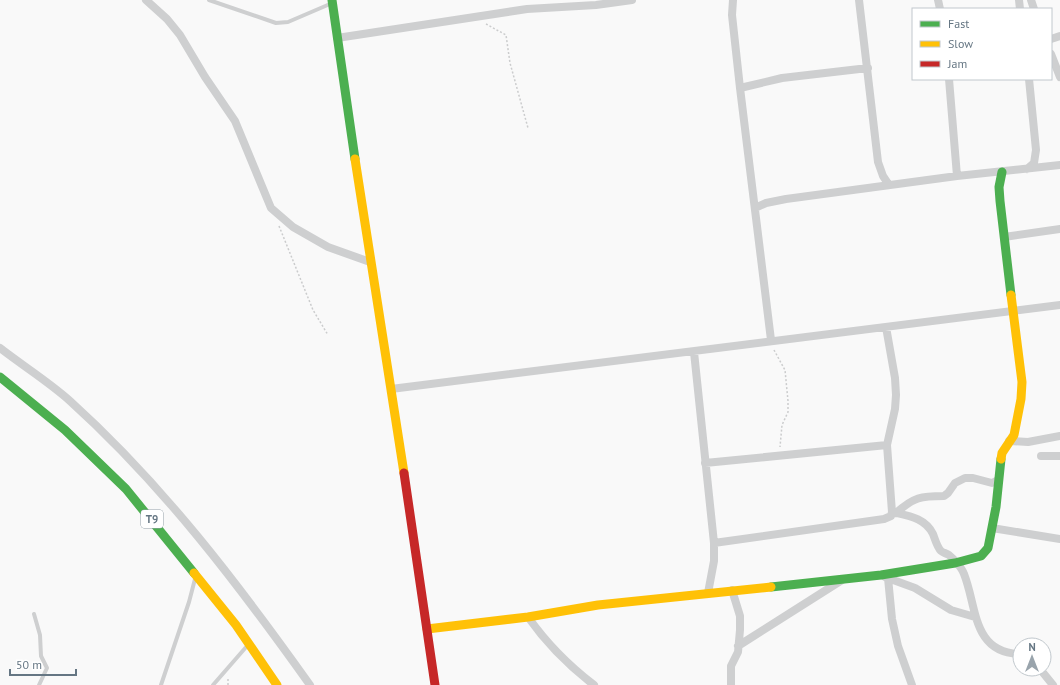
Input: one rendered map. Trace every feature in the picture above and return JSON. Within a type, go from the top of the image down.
[{"type":"main road","points":[[332,1],[370,262],[391,389],[435,685]]},
{"type":"main road","points":[[427,629],[528,617],[598,605],[732,590],[845,579],[884,577],[955,563],[981,556],[985,553],[996,507],[1002,453],[1014,435],[1022,382],[1004,237],[1000,187],[1002,172]]},
{"type":"main road","name":"T9","points":[[0,377],[65,430],[126,489],[152,518],[196,575],[277,685]]},
{"type":"street","points":[[146,0],[167,19],[180,35],[205,77],[235,121],[271,208],[293,227],[328,247],[370,262]]},
{"type":"street","points":[[337,38],[527,9],[596,5],[632,0]]},
{"type":"street","points":[[859,0],[878,162],[883,176],[889,185]]},
{"type":"street","points":[[730,2],[755,208],[768,340]]},
{"type":"street","points":[[1052,57],[1060,77]]},
{"type":"street","points":[[740,88],[782,78],[868,68]]},
{"type":"street","points":[[949,80],[956,176]]},
{"type":"street","points":[[1027,169],[1034,163],[1036,157],[1029,80]]},
{"type":"street","points":[[1036,157],[1046,167]]},
{"type":"street","points":[[755,208],[766,203],[786,199],[956,176],[1060,165]]},
{"type":"street","points":[[988,173],[1000,187]]},
{"type":"street","points":[[1004,237],[1060,229]]},
{"type":"street","points":[[391,389],[694,352],[768,340],[1060,305]]},
{"type":"street","points":[[886,327],[894,371],[896,395],[895,409],[887,445],[894,513]]},
{"type":"street","points":[[0,348],[69,400],[122,451],[184,519],[262,617],[310,685]]},
{"type":"street","points":[[694,352],[704,463],[714,543],[714,561],[708,593]]},
{"type":"street","points":[[1009,441],[1028,442],[1060,436]]},
{"type":"street","points":[[704,463],[887,445]]},
{"type":"street","points":[[1041,456],[1060,456]]},
{"type":"street","points":[[714,543],[889,518],[909,502],[919,497],[929,495],[944,496],[948,494],[960,479],[973,478],[992,483],[998,480]]},
{"type":"street","points":[[894,513],[917,518],[929,525],[940,550],[950,556],[964,574],[978,626],[992,644],[1004,652],[1012,653]]},
{"type":"street","points":[[992,528],[1060,539]]},
{"type":"street","points":[[912,685],[898,646],[884,577],[915,588],[951,610],[975,618]]},
{"type":"street","points":[[738,646],[845,579]]},
{"type":"street","points":[[731,685],[731,666],[738,652],[740,616],[732,590]]},
{"type":"street","points":[[528,617],[544,639],[560,657],[594,685]]},
{"type":"street","points":[[1046,677],[1053,685]]},
{"type":"lane","points":[[209,0],[276,23],[288,22],[332,1]]},
{"type":"lane","points":[[161,685],[189,602],[196,575]]},
{"type":"lane","points":[[34,614],[40,636],[41,656],[47,670],[39,685]]},
{"type":"lane","points":[[214,685],[248,644]]},
{"type":"path","points":[[477,17],[491,28],[506,35],[510,63],[528,128]]},
{"type":"path","points":[[278,215],[280,232],[297,273],[313,310],[328,334]]},
{"type":"path","points":[[768,340],[786,370],[788,412],[782,425],[780,455]]},
{"type":"traffic: fast","points":[[332,0],[355,159]]},
{"type":"traffic: fast","points":[[1002,172],[999,187],[1000,201],[1011,295]]},
{"type":"traffic: fast","points":[[0,377],[65,430],[126,489],[194,573]]},
{"type":"traffic: fast","points":[[771,587],[881,575],[955,563],[981,556],[988,548],[996,507],[1001,459]]},
{"type":"traffic: slow","points":[[355,159],[404,473]]},
{"type":"traffic: slow","points":[[1001,459],[1002,453],[1014,435],[1021,399],[1022,382],[1011,295]]},
{"type":"traffic: slow","points":[[194,573],[236,625],[277,685]]},
{"type":"traffic: slow","points":[[427,629],[528,617],[598,605],[771,587]]},
{"type":"traffic: jam","points":[[404,473],[435,685]]}]
